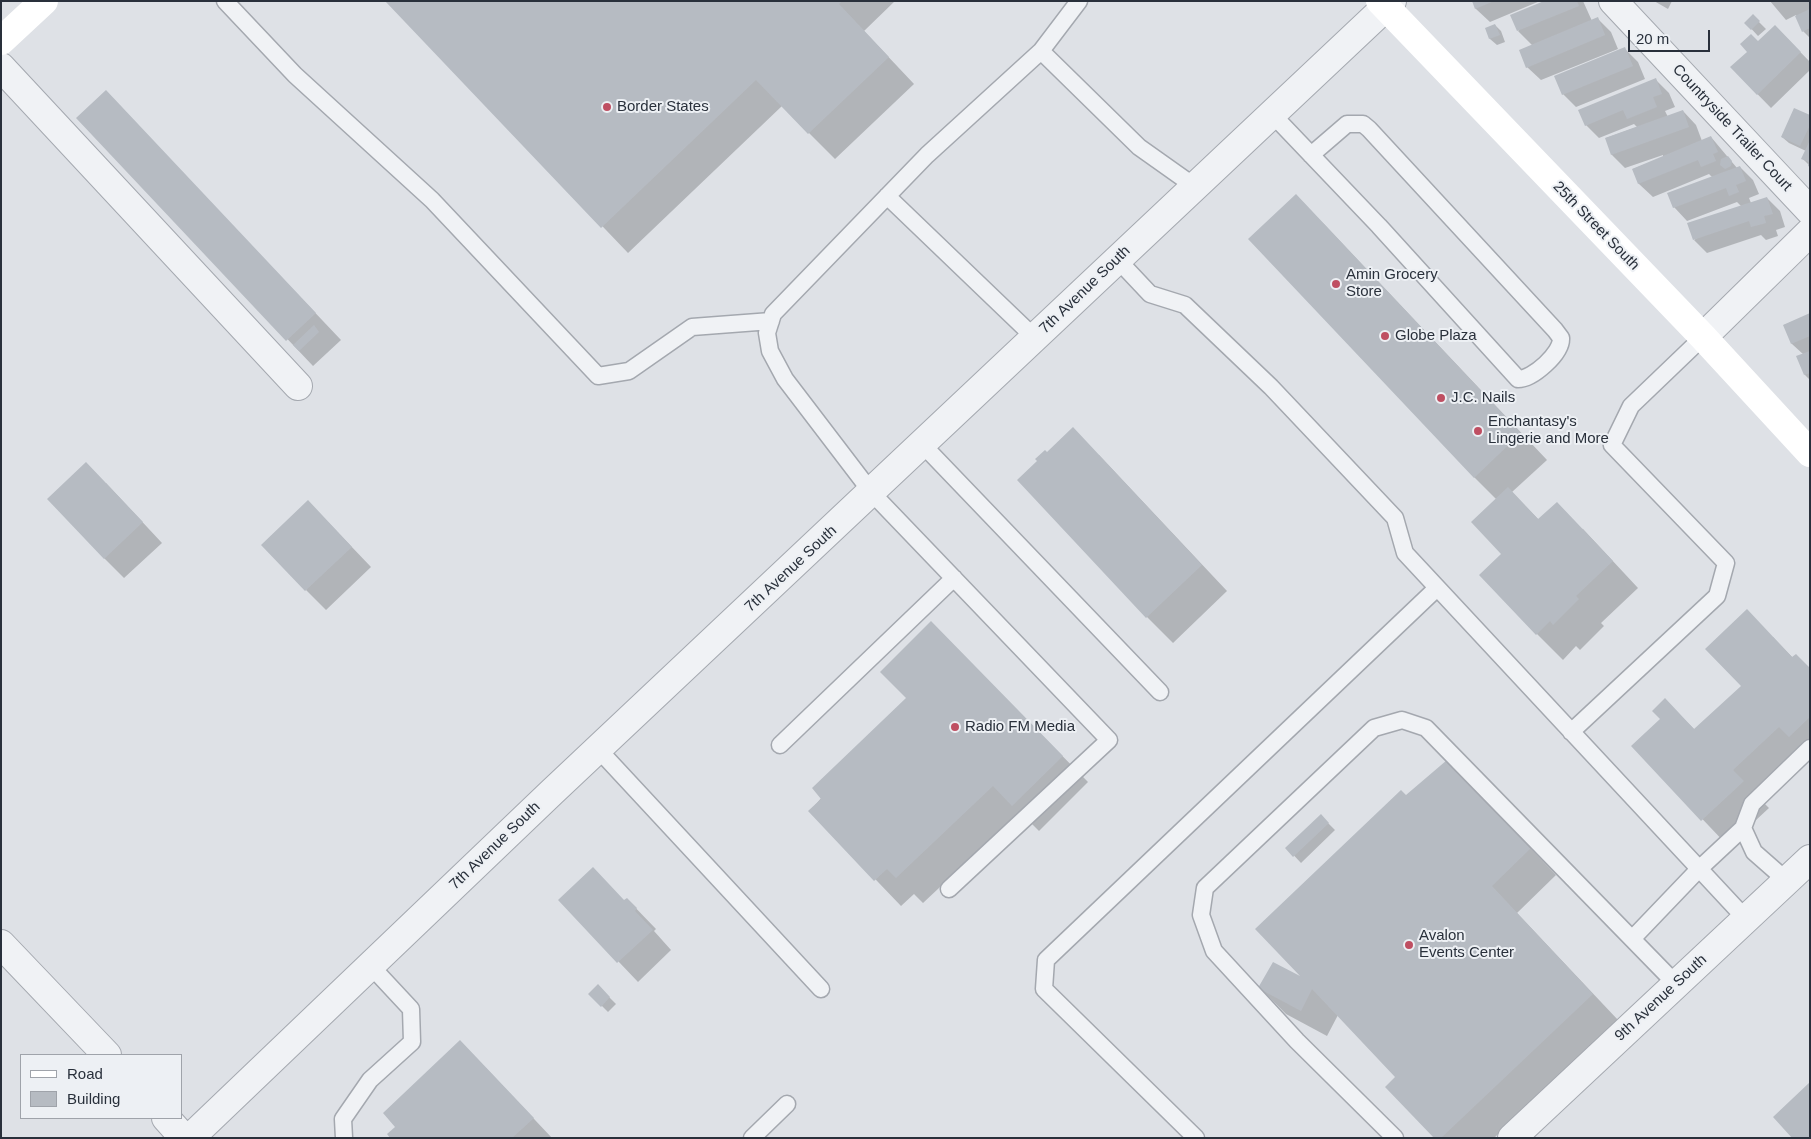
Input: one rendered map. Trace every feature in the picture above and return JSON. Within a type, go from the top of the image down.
[{"type":"main road","points":[[1,41],[44,1]]},
{"type":"main road","name":"25th Street South","points":[[1386,3],[1703,337],[1810,453]]},
{"type":"street","name":"Countryside Trailer Court","points":[[1613,1],[1810,211]]},
{"type":"street","name":"7th Avenue South","points":[[190,1138],[370,965],[923,445],[1194,186],[1273,115],[1386,3]]},
{"type":"street","points":[[1,67],[298,386]]},
{"type":"street","points":[[1703,337],[1810,232]]},
{"type":"street","name":"9th Avenue South","points":[[1512,1138],[1810,859]]},
{"type":"street","points":[[1,944],[106,1054]]},
{"type":"street","points":[[167,1119],[184,1138]]},
{"type":"lane","points":[[225,1],[295,74],[432,200],[598,376],[629,371],[692,327],[771,321]]},
{"type":"lane","points":[[949,889],[1109,740],[872,493],[785,379],[770,351],[767,333],[773,314],[927,155],[1041,51],[1080,1]]},
{"type":"lane","points":[[1041,51],[1139,147],[1194,186]]},
{"type":"lane","points":[[1273,115],[1518,379],[1529,377],[1559,350],[1561,338],[1555,330],[1363,124],[1347,124],[1311,155]]},
{"type":"lane","points":[[887,196],[1034,338]]},
{"type":"lane","points":[[1117,259],[1150,294],[1185,305],[1272,387],[1395,518],[1405,553],[1746,919]]},
{"type":"lane","points":[[1571,732],[1717,596],[1726,563],[1612,445],[1631,406],[1703,337]]},
{"type":"lane","points":[[923,445],[1160,692]]},
{"type":"lane","points":[[780,745],[954,578]]},
{"type":"lane","points":[[1196,1138],[1044,989],[1046,960],[1437,588]]},
{"type":"lane","points":[[1395,1138],[1297,1041],[1214,951],[1201,915],[1205,888],[1374,728],[1402,720],[1426,728],[1676,984]]},
{"type":"lane","points":[[1632,939],[1699,869],[1743,828],[1752,804],[1810,748]]},
{"type":"lane","points":[[598,749],[821,989]]},
{"type":"lane","points":[[1743,828],[1754,852],[1787,881]]},
{"type":"lane","points":[[344,1138],[344,1119],[370,1080],[412,1042],[411,1009],[370,965]]},
{"type":"lane","points":[[752,1138],[787,1104]]},
{"type":"building","name":"Border States","points":[[385,1],[842,1],[839,4],[889,57],[808,134],[756,80],[601,228]]},
{"type":"building","points":[[1472,1],[1494,1],[1475,9]]},
{"type":"building","points":[[1544,1],[1577,1],[1579,6],[1517,31],[1510,15]]},
{"type":"building","points":[[1810,9],[1810,28],[1802,32],[1795,16]]},
{"type":"building","points":[[1753,14],[1760,21],[1751,30],[1744,23]]},
{"type":"building","points":[[1598,17],[1605,35],[1526,68],[1519,50]]},
{"type":"building","points":[[1495,24],[1500,35],[1489,39],[1485,28]]},
{"type":"building","points":[[1775,25],[1801,52],[1757,95],[1730,67],[1747,52],[1740,44],[1751,34],[1758,41]]},
{"type":"building","points":[[1625,47],[1633,66],[1562,95],[1554,76]]},
{"type":"building","points":[[1656,78],[1662,94],[1653,97],[1657,107],[1627,119],[1623,110],[1585,126],[1578,110]]},
{"type":"building","points":[[106,90],[316,313],[286,341],[76,118]]},
{"type":"building","points":[[1794,108],[1810,115],[1810,125],[1800,146],[1781,137]]},
{"type":"building","points":[[1683,110],[1689,127],[1611,155],[1605,138]]},
{"type":"building","points":[[1711,136],[1718,152],[1713,154],[1716,161],[1701,167],[1698,160],[1638,184],[1632,169]]},
{"type":"building","points":[[1810,140],[1810,167],[1808,166],[1809,162],[1801,159]]},
{"type":"building","points":[[1728,156],[1732,161],[1731,166],[1725,169],[1720,165],[1721,159]]},
{"type":"building","points":[[1740,166],[1746,181],[1736,185],[1739,192],[1729,196],[1726,188],[1673,208],[1667,193]]},
{"type":"building","name":"Globe Plaza","points":[[1296,194],[1521,433],[1474,478],[1248,239]]},
{"type":"building","points":[[1767,197],[1773,214],[1764,216],[1766,223],[1751,227],[1749,221],[1693,240],[1687,223]]},
{"type":"building","points":[[1810,313],[1810,336],[1791,344],[1783,325]]},
{"type":"building","points":[[314,325],[319,332],[299,351],[293,345]]},
{"type":"building","points":[[1810,351],[1810,373],[1804,375],[1796,356]]},
{"type":"building","points":[[1073,427],[1202,565],[1146,618],[1017,480],[1037,461],[1035,459],[1045,450],[1047,452]]},
{"type":"building","points":[[86,462],[143,522],[104,559],[47,499]]},
{"type":"building","points":[[1508,487],[1538,519],[1557,502],[1613,561],[1576,596],[1579,599],[1553,625],[1550,621],[1536,635],[1479,575],[1501,554],[1471,522]]},
{"type":"building","points":[[308,500],[352,547],[305,591],[261,545]]},
{"type":"building","points":[[1747,609],[1792,657],[1796,654],[1810,668],[1810,717],[1789,737],[1779,727],[1733,770],[1744,781],[1701,821],[1631,746],[1660,719],[1652,711],[1665,698],[1694,729],[1741,686],[1705,649]]},
{"type":"building","name":"Radio FM Media","points":[[931,621],[1063,756],[1012,806],[993,786],[896,878],[887,869],[874,881],[808,811],[821,799],[812,788],[906,698],[880,672]]},
{"type":"building","name":"Avalon Events Center","points":[[1447,760],[1531,848],[1492,886],[1593,994],[1441,1138],[1434,1138],[1385,1087],[1395,1077],[1312,989],[1301,1011],[1258,988],[1273,962],[1300,976],[1255,929],[1401,790],[1406,795]]},
{"type":"building","points":[[1321,814],[1329,823],[1293,857],[1285,848]]},
{"type":"building","points":[[593,867],[624,900],[627,898],[637,908],[635,911],[653,930],[617,963],[558,900]]},
{"type":"building","points":[[598,984],[610,997],[601,1007],[588,994]]},
{"type":"building","points":[[460,1040],[534,1118],[512,1138],[390,1138],[387,1134],[395,1127],[383,1113]]},
{"type":"building","points":[[1810,1082],[1810,1138],[1792,1138],[1773,1117]]},
{"type":"place","name":"Border States","points":[[607,107]]},
{"type":"place","name":"Amin Grocery Store","points":[[1336,284]]},
{"type":"place","name":"Globe Plaza","points":[[1385,336]]},
{"type":"place","name":"J.C. Nails","points":[[1441,398]]},
{"type":"place","name":"Enchantasy's Lingerie and More","points":[[1478,431]]},
{"type":"place","name":"Radio FM Media","points":[[955,727]]},
{"type":"place","name":"Avalon Events Center","points":[[1409,945]]}]
